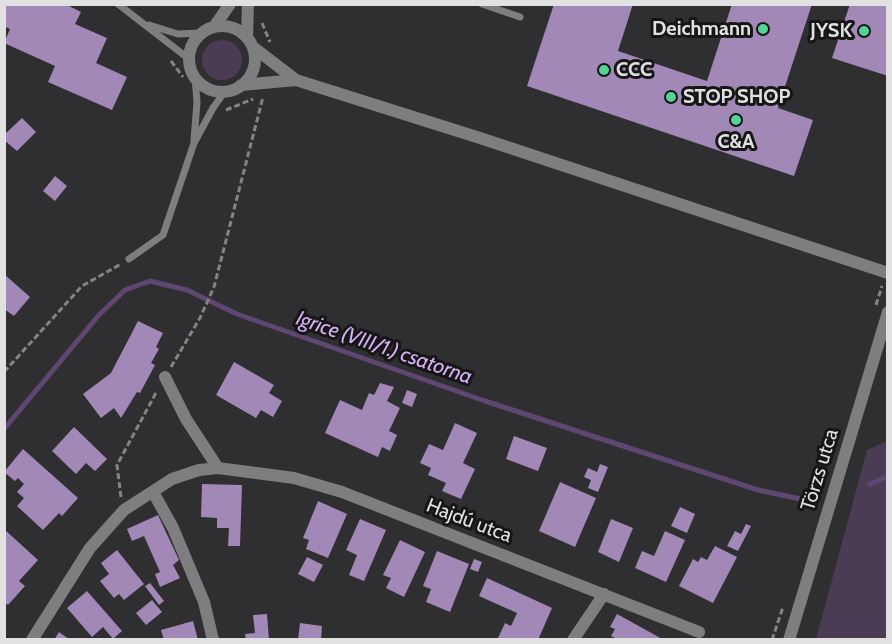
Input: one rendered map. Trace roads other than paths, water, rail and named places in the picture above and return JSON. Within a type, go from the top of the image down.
[{"type":"street","points":[[214,27],[230,4]]},
{"type":"street","points":[[241,85],[253,68],[248,4]]},
{"type":"street","points":[[296,80],[241,85],[225,91],[212,90],[195,78],[189,59],[192,45],[201,33],[214,27],[229,27],[296,80],[480,138],[888,273]]},
{"type":"street","name":"Törzs utca","points":[[789,639],[888,312]]},
{"type":"street","points":[[165,376],[186,419],[218,468]]},
{"type":"street","name":"Hajdú utca","points":[[32,639],[90,548],[108,525],[124,510],[172,479],[199,470],[218,468],[294,478],[342,492],[699,632]]},
{"type":"street","points":[[153,492],[173,528],[204,602],[213,639]]},
{"type":"street","points":[[573,639],[604,594]]},
{"type":"lane","points":[[117,4],[189,59]]},
{"type":"lane","points":[[482,4],[519,17]]},
{"type":"lane","points":[[144,23],[178,34],[201,33]]},
{"type":"lane","points":[[194,142],[197,102],[195,78]]},
{"type":"lane","points":[[129,259],[163,235],[194,142],[225,91]]},
{"type":"waterway","name":"Igrice (VIII/1.) csatorna","points":[[4,429],[99,315],[125,290],[150,281],[187,290],[237,314],[485,401],[758,490],[810,501]]},
{"type":"waterway","name":"Igrice (VIII/1.) csatorna","points":[[870,484],[888,476]]},
{"type":"place","name":"Deichmann","points":[[763,29]]},
{"type":"place","name":"JYSK","points":[[864,31]]},
{"type":"place","name":"CCC","points":[[604,70]]},
{"type":"place","name":"STOP SHOP","points":[[671,97]]},
{"type":"place","name":"C&A","points":[[736,120]]}]
